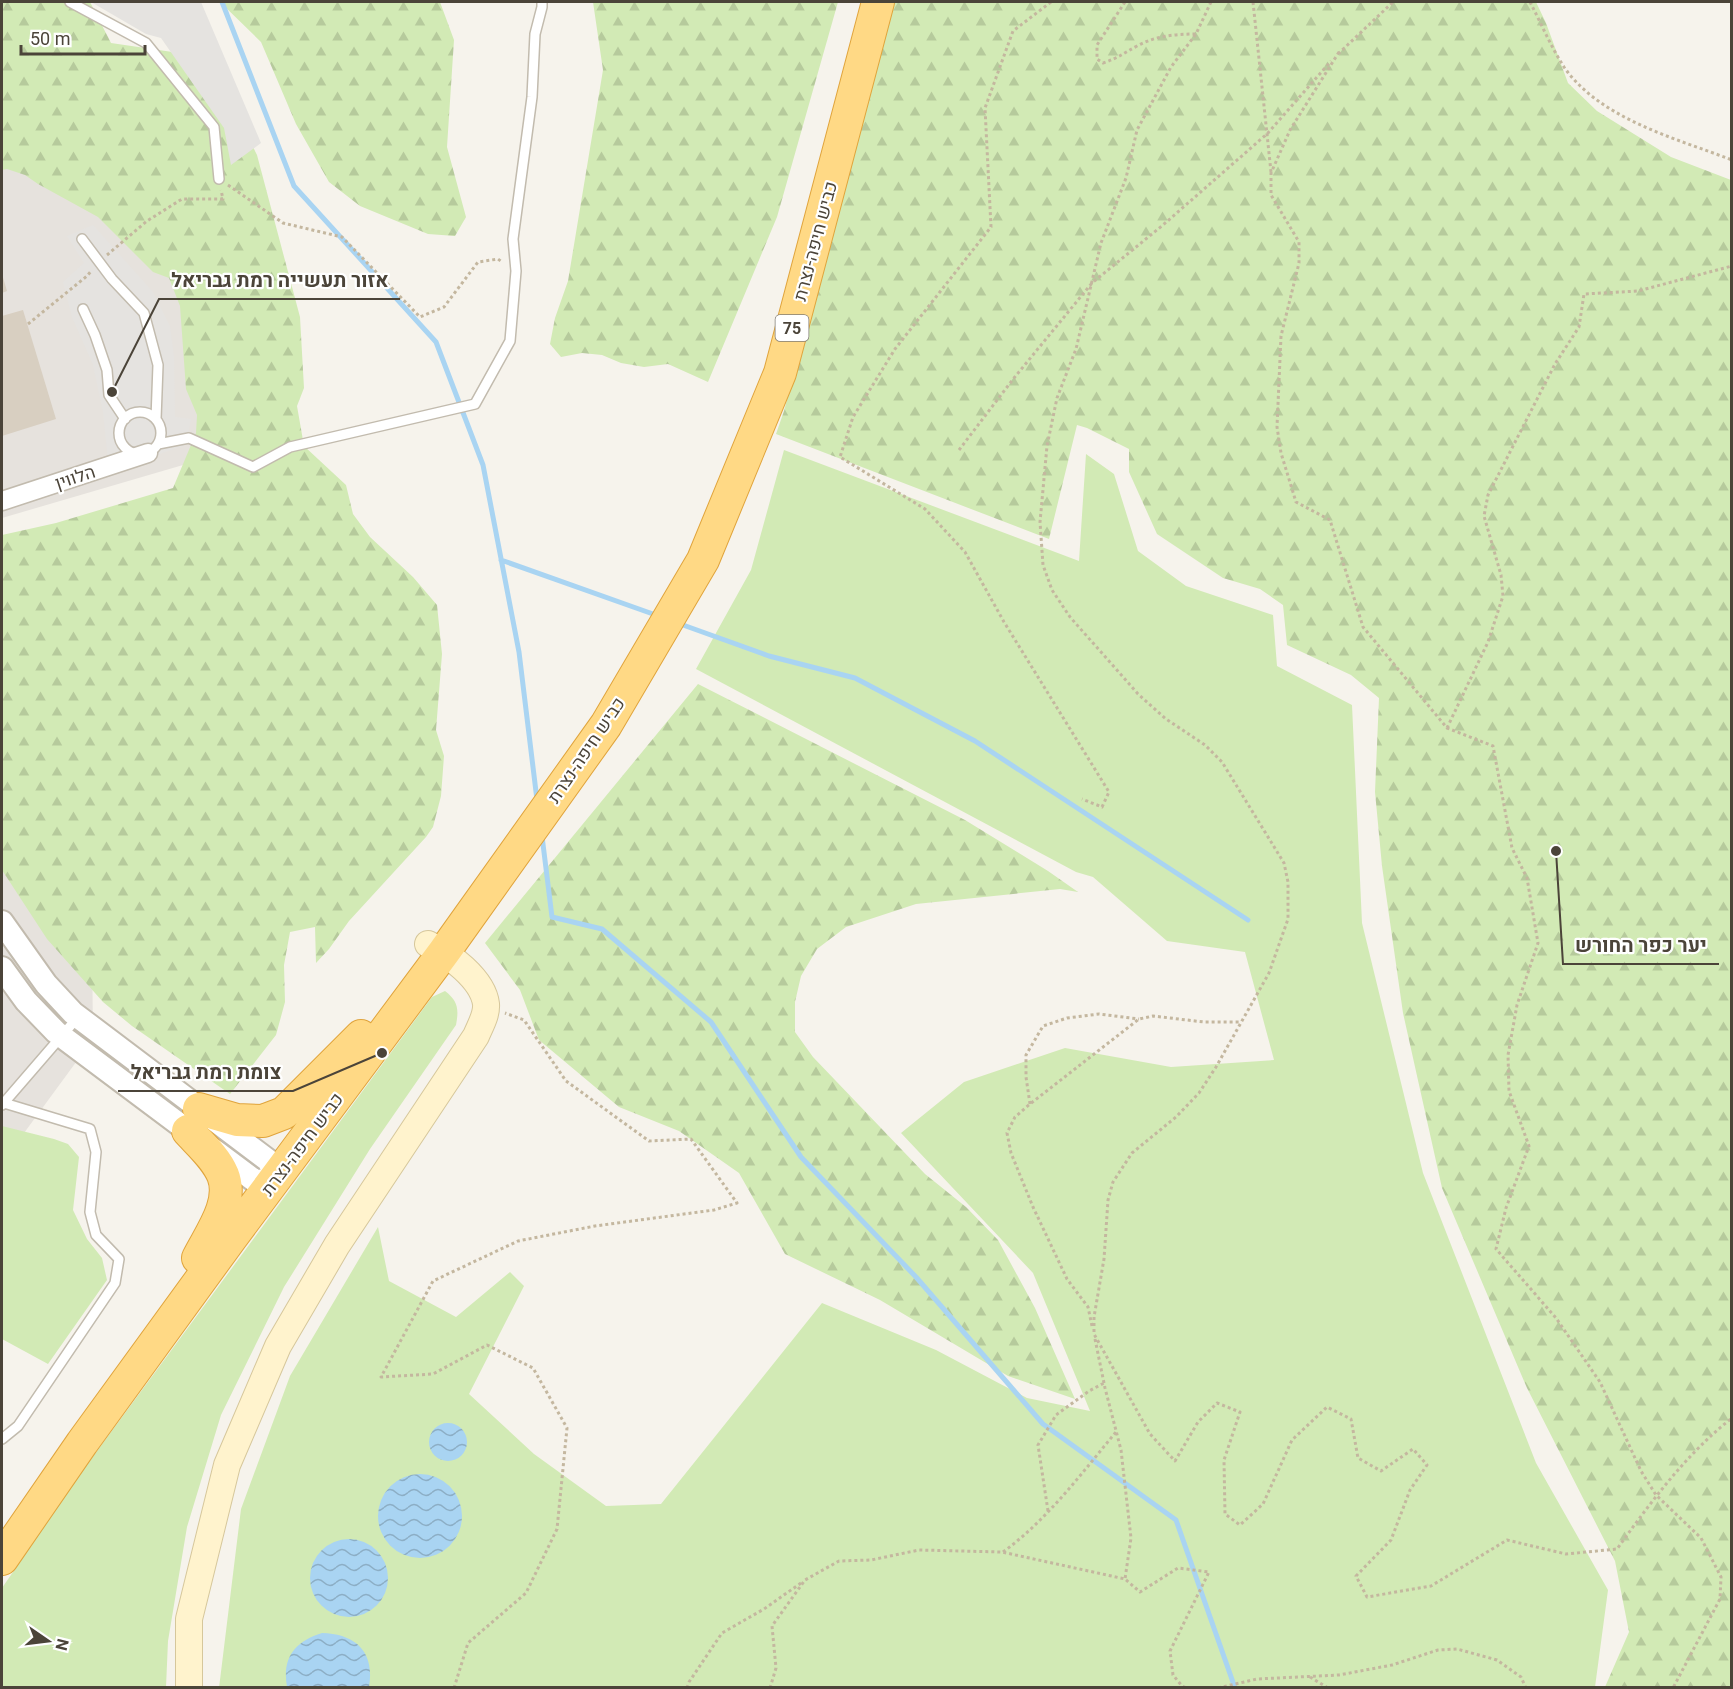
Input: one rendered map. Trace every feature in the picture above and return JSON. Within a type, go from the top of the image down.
[{"type":"highway","name":"כביש חיפה-נצרת","points":[[2,1534],[198,1258],[266,1174],[606,725],[703,560],[780,373],[878,2]]},
{"type":"highway","name":"כביש חיפה-נצרת","points":[[2,1558],[361,1036],[436,948]]},
{"type":"highway","points":[[198,1258],[224,1205],[225,1190],[223,1176],[194,1120],[263,1120],[284,1113],[361,1036]]},
{"type":"main road","points":[[189,1688],[189,1619],[227,1465],[278,1346],[337,1245],[476,1036],[483,1021],[486,1006],[482,991],[471,976],[436,948]]},
{"type":"street","name":"הלווין","points":[[2,501],[153,449]]},
{"type":"street","points":[[2,922],[46,984],[78,1017],[194,1120]]},
{"type":"street","points":[[2,968],[27,1001],[62,1036],[194,1120],[266,1174]]},
{"type":"lane","points":[[70,2],[146,43],[214,127],[219,179]]},
{"type":"lane","points":[[156,419],[137,412],[125,419],[119,432],[122,445],[134,454],[141,454],[189,438],[253,467],[290,447],[475,404],[510,341],[516,272],[513,239],[532,97],[535,34],[542,2]]},
{"type":"lane","points":[[82,239],[112,279],[144,313],[158,365],[156,419],[161,431],[153,449]]},
{"type":"lane","points":[[83,309],[107,370],[109,395],[125,419]]},
{"type":"lane","points":[[2,1439],[18,1426],[115,1283],[119,1259],[96,1235],[90,1212],[96,1152],[90,1129],[3,1104],[78,1017]]},
{"type":"path","points":[[1051,2],[1012,31],[985,108],[991,227],[895,348],[853,417],[840,457],[925,509],[965,552],[1004,622],[1109,792],[1102,807],[1082,799]]},
{"type":"path","points":[[1125,2],[1097,45],[1097,59],[1103,63],[1118,58],[1137,46],[1171,34],[1196,34]]},
{"type":"path","points":[[1211,2],[1196,34],[1170,68],[1137,130],[1126,178],[1101,243],[1076,349],[1057,398],[1047,446],[1040,522],[1043,565],[1052,590],[1070,617],[1138,694],[1166,719],[1205,745],[1222,762],[1284,863],[1288,882],[1288,919],[1269,973],[1199,1093],[1176,1118],[1132,1153],[1113,1182],[1108,1200],[1104,1259],[1094,1317],[1094,1334],[1150,1434],[1175,1461],[1198,1422],[1217,1403],[1240,1412],[1224,1460],[1225,1514],[1240,1525],[1263,1504],[1292,1440],[1327,1407],[1351,1419],[1358,1458],[1381,1471],[1413,1449],[1426,1465],[1410,1490],[1391,1540],[1356,1576],[1367,1597],[1431,1586],[1507,1540],[1566,1554],[1617,1549],[1656,1495],[1711,1434],[1731,1418]]},
{"type":"path","points":[[1253,2],[1268,133],[1271,195],[1299,242],[1299,263],[1281,336],[1277,427],[1281,453],[1296,502],[1330,520],[1363,627],[1447,728],[1493,746],[1512,848],[1527,878],[1538,944],[1517,1005],[1508,1055],[1509,1091],[1529,1146],[1506,1208],[1497,1249],[1556,1318],[1600,1382],[1641,1471],[1656,1495],[1701,1538],[1721,1577],[1720,1599],[1673,1688]]},
{"type":"path","points":[[959,450],[1014,378],[1092,284],[1268,133],[1339,52],[1393,2]]},
{"type":"path","points":[[1530,2],[1564,67],[1578,84],[1606,108],[1632,122],[1731,160]]},
{"type":"path","points":[[1271,173],[1290,130],[1339,52]]},
{"type":"path","points":[[27,324],[87,276],[99,261],[147,222],[182,199],[222,199],[219,179]]},
{"type":"path","points":[[219,179],[283,223],[342,237],[420,317],[444,307],[478,262],[498,259],[516,272]]},
{"type":"path","points":[[1447,728],[1488,642],[1503,596],[1501,575],[1484,516],[1488,495],[1555,364],[1579,327],[1584,294],[1638,291],[1731,266]]},
{"type":"path","points":[[454,1688],[468,1643],[526,1593],[557,1529],[567,1428],[533,1368],[487,1345],[433,1374],[381,1377],[433,1281],[518,1241],[595,1226],[714,1210],[737,1203],[691,1139],[649,1141],[566,1081],[524,1020],[486,1006]]},
{"type":"path","points":[[1030,1104],[1026,1055],[1042,1026],[1067,1018],[1099,1014],[1139,1019],[1153,1016],[1204,1022],[1241,1022]]},
{"type":"path","points":[[1125,1579],[1131,1538],[1121,1450],[1088,1307],[1067,1279],[1033,1207],[1011,1153],[1007,1133],[1015,1117],[1030,1104],[1139,1019]]},
{"type":"path","points":[[1048,1511],[1038,1445],[1056,1415],[1104,1383]]},
{"type":"path","points":[[1002,1552],[1024,1536],[1048,1511],[1116,1432]]},
{"type":"path","points":[[687,1688],[722,1633],[764,1609],[805,1580],[839,1561],[872,1560],[919,1550],[1002,1552],[1125,1579],[1140,1592],[1178,1568],[1209,1572],[1170,1651],[1173,1675],[1186,1688]]},
{"type":"path","points":[[770,1688],[776,1668],[772,1626],[805,1580]]},
{"type":"path","points":[[1218,1688],[1257,1678],[1339,1675],[1392,1665],[1438,1650],[1457,1649],[1497,1660],[1521,1677],[1526,1688]]},
{"type":"path","points":[[1309,1676],[1328,1688]]},
{"type":"shaded area","points":[[91,2],[201,2],[261,143],[231,165],[224,128],[161,38],[146,34]]},
{"type":"shaded area","points":[[2,150],[148,233],[222,331],[224,453],[2,518]]},
{"type":"shaded area","points":[[93,225],[153,292],[170,326],[174,356],[175,417],[191,419],[186,445],[109,471],[103,412],[93,365],[72,317],[63,282],[84,263],[67,236]]},
{"type":"shaded area","points":[[2,770],[92,937],[93,1039],[2,1163]]},
{"type":"green space","points":[[2,2],[90,2],[111,43],[193,55],[229,98],[257,155],[300,317],[304,388],[297,406],[304,446],[346,485],[353,514],[370,537],[413,577],[437,605],[442,654],[436,730],[444,756],[441,796],[433,827],[349,921],[316,963],[315,927],[290,932],[284,965],[285,1002],[276,1035],[230,1094],[132,1026],[103,1002],[47,939],[2,870],[2,535],[56,523],[173,488],[196,433],[197,415],[186,389],[180,306],[169,278],[153,272],[98,217],[25,175],[7,169],[2,170]]},
{"type":"green space","points":[[220,2],[440,2],[454,40],[447,147],[466,217],[455,236],[428,234],[360,206],[329,182],[296,124],[261,42]]},
{"type":"green space","points":[[593,2],[838,2],[777,217],[708,382],[668,364],[644,367],[621,363],[602,355],[582,353],[561,357],[550,344],[555,318],[568,281],[603,70]]},
{"type":"green space","points":[[893,2],[1536,2],[1568,83],[1597,111],[1671,157],[1731,180],[1731,1687],[1605,1687],[1629,1632],[1615,1561],[1527,1388],[1442,1188],[1403,1013],[1382,866],[1375,792],[1379,698],[1351,675],[1287,645],[1283,605],[1260,589],[1223,578],[1157,534],[1129,472],[1129,449],[1087,428],[1077,425],[1049,539],[776,434]]},
{"type":"green space","points":[[784,450],[1079,561],[1086,454],[1114,474],[1138,551],[1186,586],[1273,615],[1277,666],[1352,705],[1362,923],[1423,1173],[1536,1463],[1608,1590],[1595,1687],[219,1688],[241,1509],[290,1376],[378,1227],[389,1281],[456,1317],[510,1272],[524,1286],[469,1394],[534,1454],[606,1506],[661,1504],[822,1303],[936,1350],[1027,1398],[1090,1411],[1033,1273],[901,1133],[964,1082],[1065,1048],[1171,1067],[1274,1060],[1245,952],[1167,941],[1093,877],[1076,872],[696,669],[751,570]]},
{"type":"green space","points":[[698,684],[965,820],[1078,892],[1060,889],[916,904],[846,927],[817,949],[801,976],[795,1002],[795,1032],[813,1057],[925,1174],[966,1207],[998,1240],[1035,1308],[1075,1399],[1008,1376],[880,1300],[785,1254],[739,1173],[679,1131],[619,1107],[539,1040],[520,990],[485,943]]},
{"type":"green space","points":[[445,991],[453,998],[457,1006],[456,1025],[370,1149],[284,1287],[221,1415],[187,1527],[168,1641],[166,1687],[2,1687],[2,1588],[83,1470],[432,997]]},
{"type":"green space","points":[[2,1126],[68,1144],[79,1157],[73,1210],[87,1239],[102,1258],[107,1280],[48,1364],[2,1339]]},
{"type":"water","points":[[448,1423],[461,1429],[467,1442],[461,1455],[448,1461],[435,1455],[429,1442],[435,1429]]},
{"type":"water","points":[[420,1474],[436,1477],[450,1486],[459,1500],[462,1516],[459,1532],[450,1546],[436,1555],[420,1558],[404,1555],[390,1546],[381,1532],[378,1516],[381,1500],[390,1486],[404,1477]]},
{"type":"water","points":[[349,1539],[364,1542],[377,1550],[385,1563],[388,1578],[385,1593],[377,1606],[364,1614],[349,1617],[334,1614],[321,1606],[313,1593],[310,1578],[313,1563],[321,1550],[334,1542]]},
{"type":"water","points":[[322,1633],[345,1637],[360,1647],[369,1664],[369,1687],[287,1687],[286,1668],[292,1652],[304,1641]]},
{"type":"building","points":[[2,274],[7,291],[2,293]]},
{"type":"building","points":[[23,310],[56,419],[2,436],[2,316]]},
{"type":"waterway","points":[[222,2],[294,186],[436,342],[483,465],[519,652],[537,800]]},
{"type":"waterway","points":[[501,560],[653,614]]},
{"type":"waterway","points":[[683,625],[769,656],[855,678],[975,741],[1248,920]]},
{"type":"waterway","points":[[542,836],[552,917],[602,929],[711,1022],[801,1157],[916,1277],[1043,1424],[1176,1520],[1235,1688]]},
{"type":"place","name":"אזור תעשייה רמת גבריאל","points":[[112,392]]},
{"type":"place","name":"יער כפר החורש","points":[[1556,851]]},
{"type":"place","name":"צומת רמת גבריאל","points":[[382,1053]]}]
